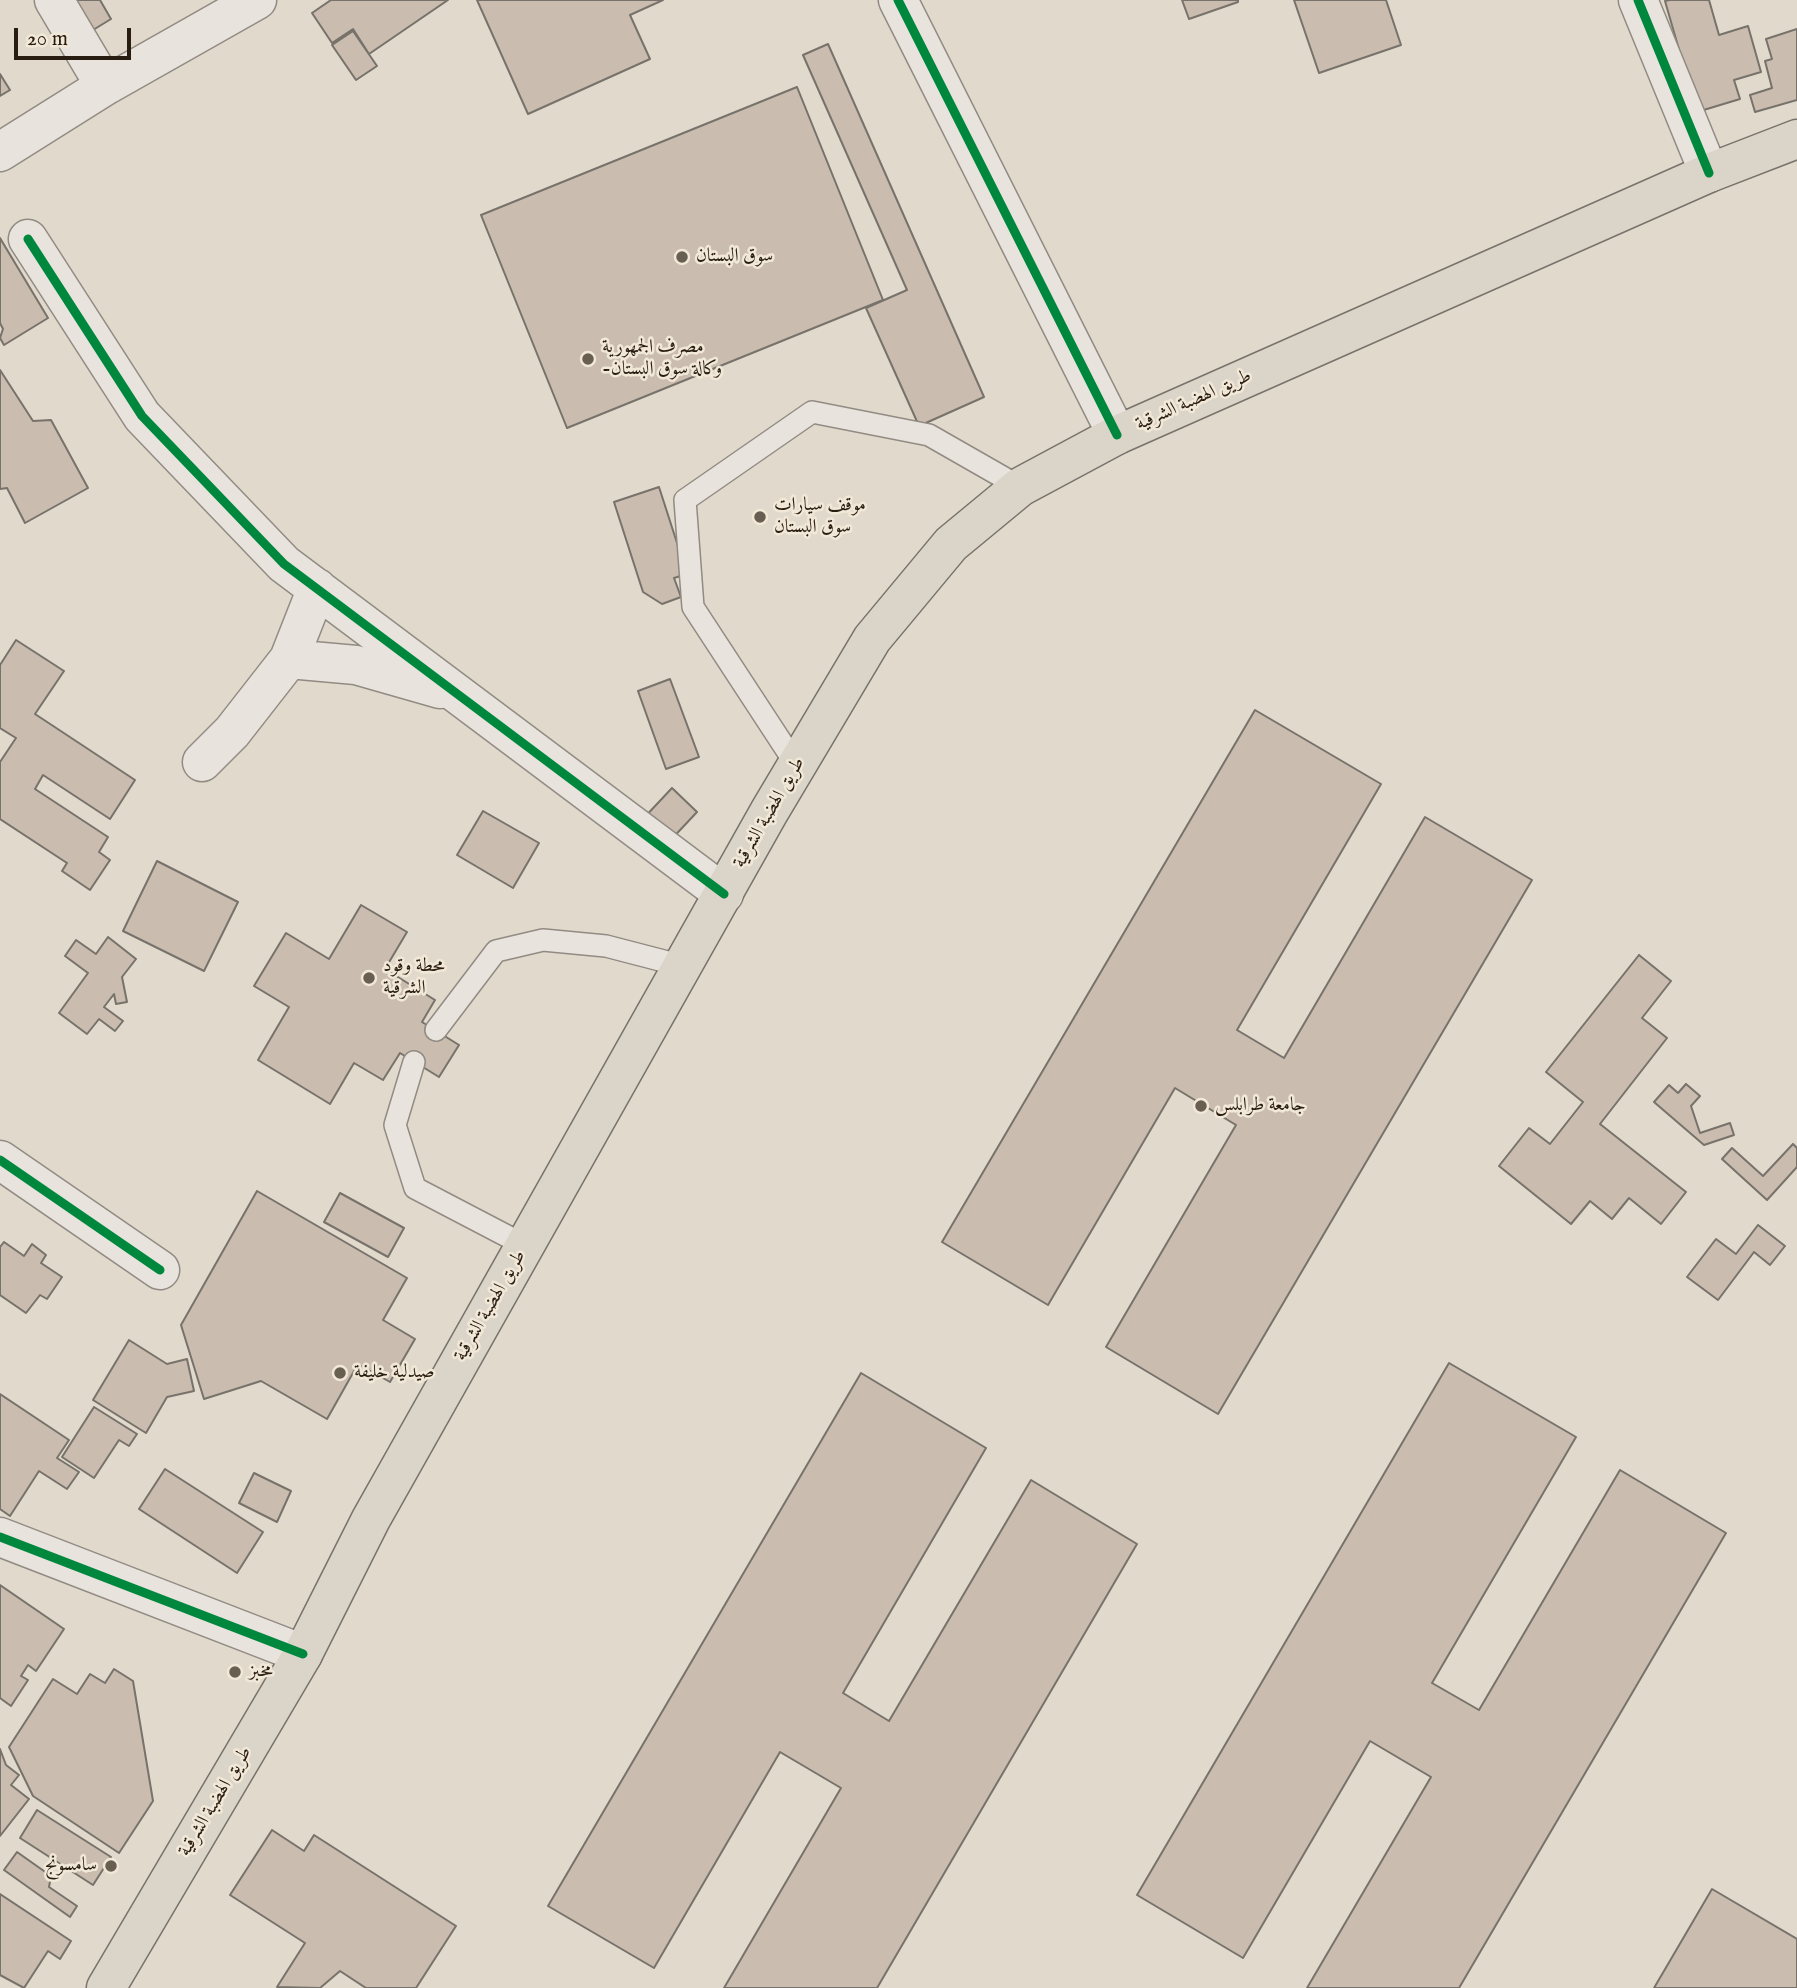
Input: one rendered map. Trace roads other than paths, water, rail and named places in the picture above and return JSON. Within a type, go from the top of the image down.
[{"type":"main road","name":"طريق الهضبة الشرقية","points":[[106,1988],[303,1654],[371,1519],[797,766],[873,639],[951,544],[1020,487],[1117,435],[1709,173],[1797,139]]},
{"type":"street","points":[[54,0],[105,86]]},
{"type":"street","points":[[0,152],[105,86],[257,0]]},
{"type":"street","points":[[898,0],[1117,435]]},
{"type":"street","points":[[1638,0],[1709,173]]},
{"type":"street","points":[[27,239],[142,416],[284,564],[724,894]]},
{"type":"street","points":[[202,762],[232,732],[289,659],[317,588]]},
{"type":"street","points":[[289,659],[356,665],[456,693]]},
{"type":"street","points":[[0,1160],[160,1270]]},
{"type":"street","points":[[0,1537],[303,1654]]},
{"type":"lane","points":[[797,766],[693,607],[685,499],[812,412],[929,435],[1020,487]]},
{"type":"lane","points":[[436,1030],[496,951],[543,940],[607,946],[683,966]]},
{"type":"lane","points":[[414,1062],[395,1125],[415,1188],[526,1246]]},
{"type":"place","name":"سوق البستان","points":[[682,257]]},
{"type":"place","name":"مصرف الجمهورية -وكالة سوق البستان","points":[[588,359]]},
{"type":"place","name":"موقف سيارات سوق البستان","points":[[760,517]]},
{"type":"place","name":"محطة وقود الشرقية","points":[[369,978]]},
{"type":"place","name":"جامعة طرابلس","points":[[1201,1106]]},
{"type":"place","name":"صيدلية خليفة","points":[[340,1373]]},
{"type":"place","name":"مخبز","points":[[235,1672]]},
{"type":"place","name":"سامسونج","points":[[111,1866]]}]
